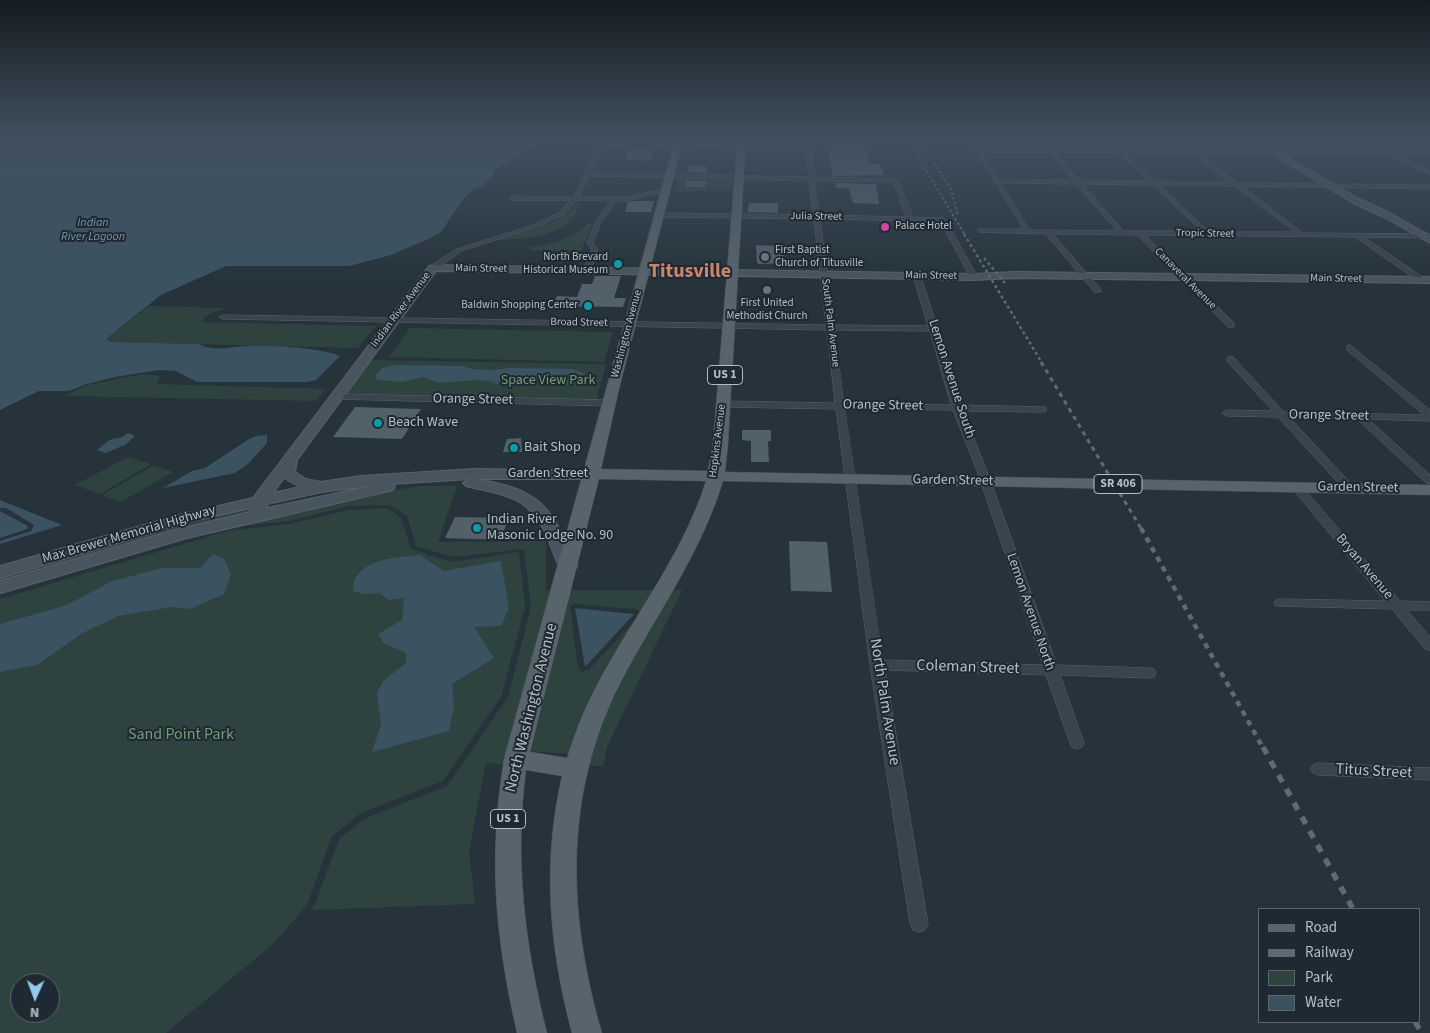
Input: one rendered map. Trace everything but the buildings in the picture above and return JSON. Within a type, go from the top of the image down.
[{"type":"main road","name":"Washington Avenue","points":[[592,474],[667,185]]},
{"type":"main road","name":"Hopkins Avenue","points":[[575,769],[587,729],[608,684],[680,558],[696,534],[716,477],[739,185]]},
{"type":"main road","name":"Garden Street","points":[[592,474],[1430,490]]},
{"type":"main road","name":"North Washington Avenue","points":[[532,1033],[514,951],[508,906],[506,866],[510,795],[516,759],[592,474]]},
{"type":"main road","points":[[421,483],[465,482],[495,486],[528,498],[547,520],[568,568]]},
{"type":"main road","points":[[516,759],[575,769]]},
{"type":"main road","name":"US 1","points":[[575,769],[565,826],[563,895],[572,974],[587,1033]]},
{"type":"street","name":"Indian River Avenue","points":[[258,508],[290,460],[433,268],[459,250],[549,220],[561,214],[575,199],[582,185]]},
{"type":"street","name":"South Palm Avenue","points":[[813,185],[851,479]]},
{"type":"street","points":[[898,185],[910,218]]},
{"type":"street","points":[[999,185],[1028,232]]},
{"type":"street","points":[[1080,185],[1123,233]]},
{"type":"street","points":[[1157,185],[1209,234]]},
{"type":"street","points":[[1236,185],[1302,235]]},
{"type":"street","points":[[1255,185],[1430,187]]},
{"type":"street","points":[[1330,186],[1428,238]]},
{"type":"street","points":[[512,198],[614,200],[636,198],[666,190]]},
{"type":"street","points":[[587,270],[595,250],[590,243],[597,224],[602,215],[611,209],[614,200]]},
{"type":"street","name":"Julia Street","points":[[660,215],[942,219],[974,277]]},
{"type":"street","name":"Tropic Street","points":[[980,232],[1358,235],[1428,238]]},
{"type":"street","points":[[1048,232],[1098,291]]},
{"type":"street","name":"Canaveral Avenue","points":[[1139,233],[1231,325]]},
{"type":"street","points":[[1358,235],[1426,280]]},
{"type":"street","name":"Main Street","points":[[433,268],[974,277],[1086,276],[1426,280]]},
{"type":"street","name":"Lemon Avenue South","points":[[917,276],[935,329],[957,408],[986,482]]},
{"type":"street","name":"Broad Street","points":[[223,317],[935,329]]},
{"type":"street","points":[[1350,348],[1430,416]]},
{"type":"street","points":[[1230,359],[1349,488]]},
{"type":"street","name":"Orange Street","points":[[337,397],[609,404]]},
{"type":"street","name":"Orange Street","points":[[723,404],[1043,409]]},
{"type":"street","name":"Orange Street","points":[[1227,414],[1430,416]]},
{"type":"street","points":[[1359,416],[1430,481]]},
{"type":"street","points":[[290,460],[286,473],[301,483],[322,487]]},
{"type":"street","name":"Garden Street","points":[[258,508],[475,474]]},
{"type":"street","name":"Garden Street","points":[[258,508],[322,487],[361,480],[475,474],[592,474]]},
{"type":"street","name":"North Palm Avenue","points":[[851,479],[877,665],[919,924]]},
{"type":"street","name":"Lemon Avenue North","points":[[986,482],[1077,743]]},
{"type":"street","name":"Bryan Avenue","points":[[1297,487],[1430,646]]},
{"type":"street","name":"Max Brewer Memorial Highway","points":[[0,572],[185,518],[258,508]]},
{"type":"street","name":"Max Brewer Memorial Highway","points":[[0,587],[177,535],[258,508]]},
{"type":"street","points":[[1280,603],[1430,606]]},
{"type":"street","name":"Coleman Street","points":[[877,665],[1149,673]]},
{"type":"street","name":"Titus Street","points":[[1318,769],[1430,774]]},
{"type":"green space","points":[[677,185],[733,185],[732,190],[675,192]]},
{"type":"green space","points":[[579,202],[578,209],[573,217],[556,230],[525,238],[496,240],[530,231],[552,222],[562,217]]},
{"type":"green space","points":[[588,224],[592,224],[581,251],[531,250],[529,247],[545,245],[560,240]]},
{"type":"green space","points":[[149,306],[227,308],[209,314],[201,322],[376,326],[358,348],[111,342],[106,339]]},
{"type":"green space","points":[[410,328],[613,332],[604,362],[389,357]]},
{"type":"green space","name":"Space View Park","points":[[368,360],[606,364],[596,400],[344,394]]},
{"type":"green space","points":[[142,374],[160,376],[157,384],[326,389],[316,401],[64,396],[88,385]]},
{"type":"green space","points":[[128,457],[151,464],[100,494],[75,485]]},
{"type":"green space","points":[[154,465],[173,472],[121,502],[102,495]]},
{"type":"green space","points":[[420,486],[457,486],[438,542],[546,541],[546,590],[555,591],[506,764],[486,763],[469,851],[475,904],[311,910],[315,904],[339,839],[364,819],[447,786],[508,697],[531,607],[524,549],[453,557],[416,546],[407,516],[390,505],[349,506],[289,521],[226,528],[0,595],[0,592],[177,539],[382,492]]},
{"type":"green space","points":[[252,506],[251,513],[0,583],[0,577],[185,522]]},
{"type":"green space","name":"Sand Point Park","points":[[387,508],[401,518],[411,549],[451,562],[519,552],[525,607],[501,697],[443,781],[361,813],[332,836],[307,905],[273,944],[166,1033],[0,1033],[0,599],[227,531],[289,524],[348,510]]},
{"type":"green space","points":[[569,590],[654,590],[640,614],[635,609],[577,604],[570,606],[578,668],[582,672],[590,669],[638,617],[570,754],[527,751]]},
{"type":"green space","points":[[669,590],[682,590],[607,747],[603,766],[584,766],[615,686]]},
{"type":"water","name":"Indian River Lagoon","points":[[0,185],[484,185],[474,188],[461,202],[441,232],[391,255],[349,266],[226,266],[161,295],[106,339],[111,342],[198,344],[214,348],[244,346],[293,347],[319,350],[340,356],[316,380],[307,382],[197,382],[176,371],[159,370],[115,377],[69,391],[39,391],[0,410]]},
{"type":"water","points":[[393,365],[463,366],[484,370],[506,368],[572,369],[585,374],[585,377],[576,384],[570,385],[552,385],[534,379],[515,384],[496,384],[491,381],[478,380],[439,383],[424,377],[401,382],[377,380],[375,376],[382,368]]},
{"type":"water","points":[[128,433],[135,436],[125,445],[105,453],[97,450],[109,440],[122,437]]},
{"type":"water","points":[[267,435],[267,443],[248,464],[235,473],[163,488],[192,471],[205,468],[249,439]]},
{"type":"water","points":[[0,500],[62,525],[0,544],[0,541],[31,531],[34,525],[6,508],[0,508]]},
{"type":"water","points":[[0,511],[28,526],[27,529],[0,538]]},
{"type":"water","points":[[213,554],[224,559],[231,574],[224,594],[190,609],[172,607],[118,616],[81,634],[37,665],[0,672],[0,624],[67,605],[110,582],[161,568],[200,568]]},
{"type":"water","points":[[420,555],[444,571],[501,561],[509,608],[501,626],[474,627],[494,658],[452,684],[454,707],[449,731],[372,752],[381,725],[377,693],[383,681],[406,663],[406,653],[383,643],[378,634],[402,620],[404,598],[389,600],[379,593],[364,594],[353,591],[355,580],[360,572],[378,562]]},
{"type":"water","points":[[575,608],[634,614],[585,667]]},
{"type":"railway","points":[[935,185],[965,235]]},
{"type":"railway","points":[[949,185],[958,216]]},
{"type":"railway","points":[[964,234],[1042,363]]},
{"type":"railway","points":[[984,258],[1005,283]]},
{"type":"railway","points":[[1041,362],[1142,530]]},
{"type":"railway","points":[[1141,528],[1263,748]]},
{"type":"railway","points":[[1263,747],[1352,908]]},
{"type":"railway","points":[[1416,1023],[1422,1033]]},
{"type":"place","name":"Palace Hotel","points":[[885,227]]},
{"type":"place","name":"First Baptist Church of Titusville","points":[[765,257]]},
{"type":"place","name":"North Brevard Historical Museum","points":[[618,264]]},
{"type":"place","name":"First United Methodist Church","points":[[767,290]]},
{"type":"place","name":"Baldwin Shopping Center","points":[[588,306]]},
{"type":"place","name":"Beach Wave","points":[[378,423]]},
{"type":"place","name":"Bait Shop","points":[[514,448]]},
{"type":"place","name":"Indian River Masonic Lodge No. 90","points":[[477,528]]},
{"type":"district","name":"Titusville","points":[[690,273]]}]
